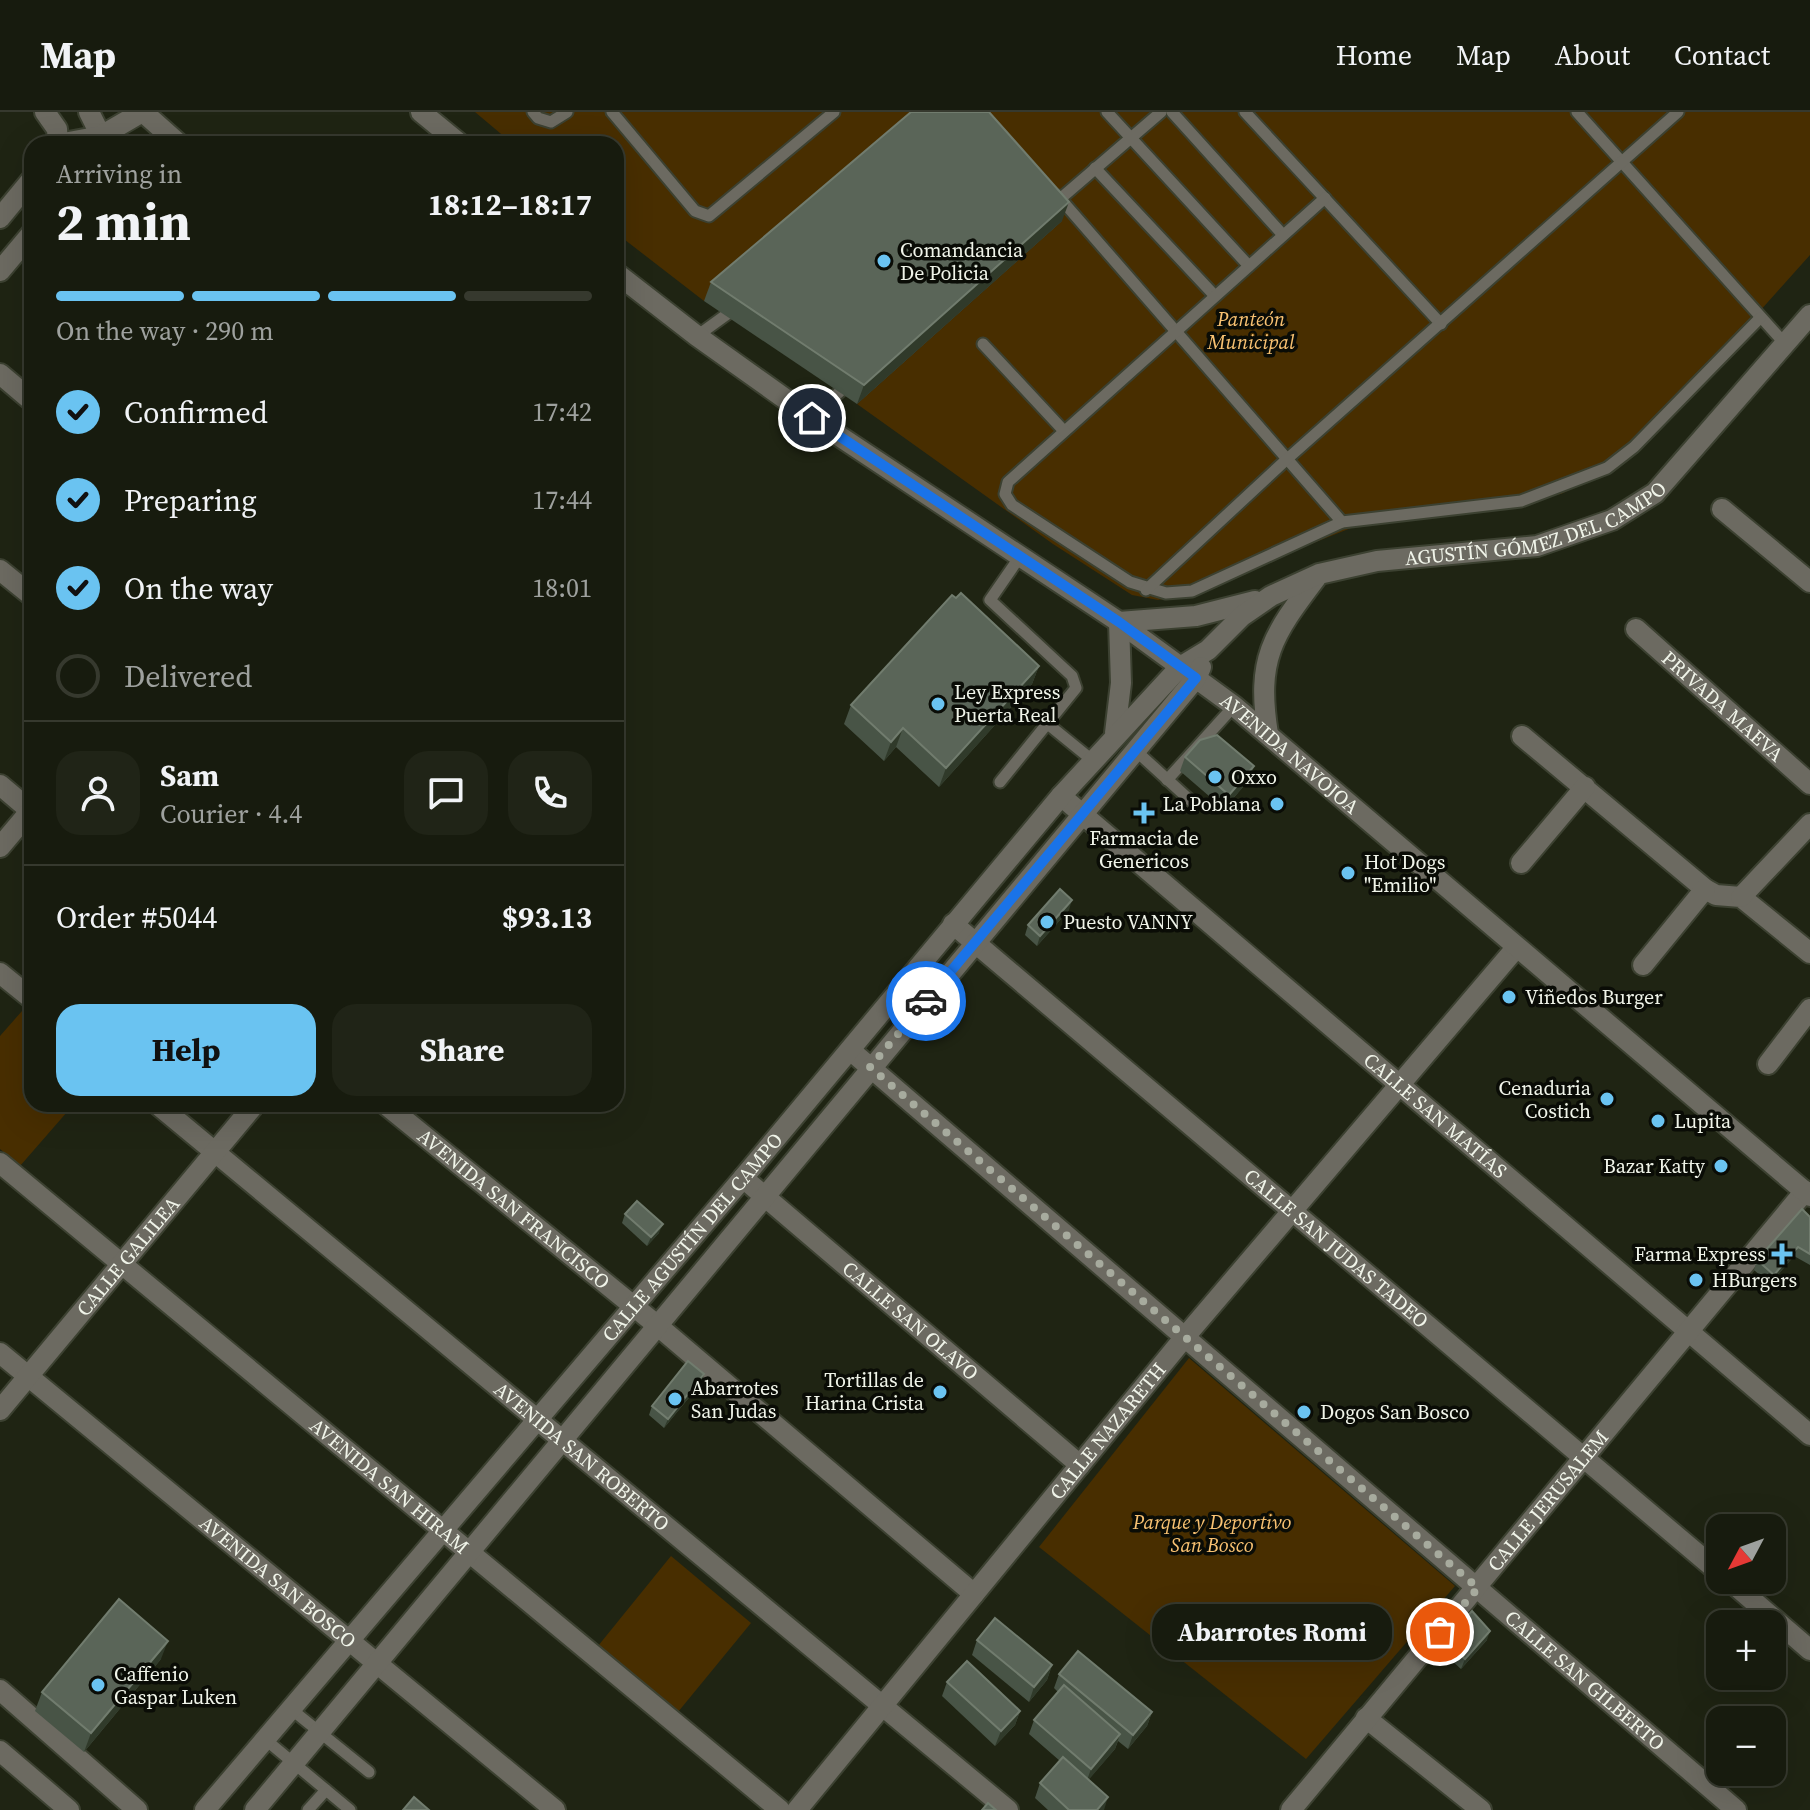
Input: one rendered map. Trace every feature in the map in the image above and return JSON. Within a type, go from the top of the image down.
[{"type":"street","points":[[45,112],[57,129],[57,136]]},
{"type":"street","points":[[89,112],[98,136]]},
{"type":"street","points":[[106,136],[142,112],[170,136]]},
{"type":"street","points":[[421,112],[450,136]]},
{"type":"street","points":[[0,218],[24,204]]},
{"type":"street","points":[[1,267],[24,242]]},
{"type":"street","name":"AVENIDA NAVOJOA","points":[[624,279],[812,418],[1119,622],[1234,706],[1807,1193]]},
{"type":"street","name":"AGUSTÍN GÓMEZ DEL CAMPO","points":[[1188,672],[1242,616],[1271,596],[1319,574],[1377,561],[1537,546],[1612,520],[1655,493],[1810,315]]},
{"type":"street","points":[[0,374],[24,394]]},
{"type":"street","points":[[1722,509],[1810,582]]},
{"type":"street","points":[[0,570],[24,590]]},
{"type":"street","points":[[1268,734],[1262,696],[1266,657],[1282,622],[1319,574]]},
{"type":"street","points":[[1115,733],[1121,683],[1119,622],[1196,616],[1271,596]]},
{"type":"street","name":"PRIVADA MAEVA","points":[[1636,629],[1810,784]]},
{"type":"street","name":"CALLE AGUSTÍN DEL CAMPO","points":[[205,1810],[441,1529],[743,1178],[1115,733],[1188,672]]},
{"type":"street","name":"CALLE AGUSTÍN DEL CAMPO","points":[[255,1810],[1135,750],[1188,672]]},
{"type":"street","points":[[1522,736],[1705,889],[1716,895],[1741,897],[1810,953]]},
{"type":"street","points":[[0,785],[24,804]]},
{"type":"street","points":[[1521,863],[1585,787]]},
{"type":"street","name":"CALLE SAN MATÍAS","points":[[1061,796],[1810,1435]]},
{"type":"street","points":[[0,847],[24,818]]},
{"type":"street","points":[[1741,897],[1810,824]]},
{"type":"street","points":[[1643,965],[1705,889]]},
{"type":"street","name":"CALLE SAN JUDAS TADEO","points":[[953,924],[1706,1561]]},
{"type":"street","name":"CALLE NAZARETH","points":[[797,1810],[1184,1338],[1516,948]]},
{"type":"street","points":[[0,973],[24,992]]},
{"type":"street","points":[[1768,1064],[1810,1009]]},
{"type":"street","name":"CALLE SAN GILBERTO","points":[[850,1050],[1736,1810]]},
{"type":"street","name":"AVENIDA SAN ROBERTO","points":[[167,1112],[1008,1810]]},
{"type":"street","name":"CALLE GALILEA","points":[[0,1410],[249,1112]]},
{"type":"street","name":"AVENIDA SAN FRANCISCO","points":[[395,1112],[658,1326],[974,1594]]},
{"type":"street","name":"AVENIDA SAN HIRAM","points":[[0,1163],[780,1810]]},
{"type":"street","name":"CALLE SAN OLAVO","points":[[743,1178],[765,1193],[1080,1465]]},
{"type":"street","name":"CALLE JERUSALEM","points":[[1291,1810],[1807,1193]]},
{"type":"street","name":"AVENIDA SAN BOSCO","points":[[0,1353],[555,1810]]},
{"type":"street","points":[[1745,1594],[1810,1650]]},
{"type":"street","points":[[0,1690],[44,1721],[137,1810]]},
{"type":"street","points":[[1366,1718],[1481,1810]]},
{"type":"street","points":[[0,1751],[69,1810]]},
{"type":"lane","points":[[533,112],[538,118],[551,122],[567,112]]},
{"type":"lane","points":[[612,112],[695,211],[709,216],[834,112]]},
{"type":"lane","points":[[1107,112],[1249,266]]},
{"type":"lane","points":[[1060,199],[1161,112]]},
{"type":"lane","points":[[1172,112],[1283,235]]},
{"type":"lane","points":[[1245,112],[1441,324]]},
{"type":"lane","points":[[1577,112],[1786,345]]},
{"type":"lane","points":[[1146,590],[1286,460],[1678,112]]},
{"type":"lane","points":[[1095,168],[1215,296]]},
{"type":"lane","points":[[1051,188],[1342,522]]},
{"type":"lane","points":[[1325,198],[1008,482],[1005,494],[1012,505],[1146,590],[1166,593],[1192,591],[1342,522],[1521,501],[1607,468],[1634,447],[1760,318]]},
{"type":"lane","points":[[697,336],[749,301]]},
{"type":"lane","points":[[983,344],[1064,431]]},
{"type":"lane","points":[[812,418],[861,372],[849,364]]},
{"type":"lane","points":[[1000,782],[1072,695],[1076,681],[990,600],[1019,558]]},
{"type":"lane","points":[[1167,780],[1234,706]]},
{"type":"lane","points":[[1049,725],[1092,760]]},
{"type":"lane","points":[[1135,750],[1192,802]]},
{"type":"lane","points":[[291,1709],[369,1772]]},
{"type":"lane","points":[[266,1740],[350,1810]]},
{"type":"lane","points":[[308,1810],[326,1790]]},
{"type":"green space","points":[[475,112],[926,112],[704,301],[624,239],[624,136],[504,136]]},
{"type":"green space","name":"Panteón Municipal","points":[[966,112],[1810,112],[1810,255],[1657,426],[1607,471],[1561,494],[1351,528],[1183,595],[1158,600],[1132,595],[1053,544],[857,404],[1062,221]]},
{"type":"green space","points":[[22,1011],[24,1013],[24,1112],[67,1112],[20,1166],[0,1149],[0,1036]]},
{"type":"green space","name":"Parque y Deportivo San Bosco","points":[[1189,1358],[1455,1586],[1306,1759],[1039,1547]]},
{"type":"green space","points":[[671,1556],[751,1623],[678,1712],[598,1646]]},
{"type":"building","name":"Comandancia De Policia","points":[[911,112],[989,112],[1069,202],[864,385],[711,282]]},
{"type":"building","name":"Ley Express Puerta Real","points":[[961,593],[1039,666],[946,768],[903,728],[891,742],[851,705],[952,595],[956,598]]},
{"type":"building","points":[[1217,735],[1254,766],[1229,795],[1185,757],[1200,740]]},
{"type":"building","points":[[1060,889],[1072,900],[1040,936],[1028,925]]},
{"type":"building","points":[[637,1201],[663,1224],[651,1237],[625,1214]]},
{"type":"building","name":"Farma Express","points":[[1802,1209],[1810,1217],[1810,1254],[1798,1247],[1774,1275],[1757,1260]]},
{"type":"building","name":"Abarrotes San Judas","points":[[688,1361],[704,1374],[668,1419],[652,1406]]},
{"type":"building","name":"Caffenio Gaspar Luken","points":[[119,1599],[168,1641],[91,1733],[42,1692]]},
{"type":"building","points":[[1472,1611],[1490,1631],[1465,1659],[1444,1641]]},
{"type":"building","points":[[995,1618],[1052,1665],[1034,1687],[977,1640]]},
{"type":"building","points":[[1078,1651],[1152,1712],[1133,1735],[1059,1674]]},
{"type":"building","points":[[967,1661],[1020,1711],[1001,1731],[947,1682]]},
{"type":"building","points":[[1064,1685],[1120,1734],[1091,1769],[1034,1720]]},
{"type":"building","points":[[1063,1757],[1108,1797],[1097,1810],[1069,1810],[1040,1783]]},
{"type":"building","points":[[414,1797],[429,1810],[403,1810]]},
{"type":"building","points":[[988,1803],[996,1810],[982,1810]]},
{"type":"way so far","points":[[926,1001],[870,1067],[1298,1437],[1478,1588],[1440,1632]]},
{"type":"place","name":"Comandancia De Policia","points":[[884,261]]},
{"type":"place","name":"Ley Express Puerta Real","points":[[938,704]]},
{"type":"place","name":"Oxxo","points":[[1215,777]]},
{"type":"place","name":"La Poblana","points":[[1277,804]]},
{"type":"place","name":"Farmacia de Genericos","points":[[1144,813]]},
{"type":"place","name":"Hot Dogs \"Emilio\"","points":[[1348,873]]},
{"type":"place","name":"Puesto VANNY","points":[[1047,922]]},
{"type":"place","name":"Viñedos Burger","points":[[1509,997]]},
{"type":"place","name":"Cenaduria Costich","points":[[1607,1099]]},
{"type":"place","name":"Lupita","points":[[1658,1121]]},
{"type":"place","name":"Bazar Katty","points":[[1721,1166]]},
{"type":"place","name":"Farma Express","points":[[1782,1254]]},
{"type":"place","name":"HBurgers","points":[[1696,1280]]},
{"type":"place","name":"Tortillas de Harina Crista","points":[[940,1392]]},
{"type":"place","name":"Abarrotes San Judas","points":[[675,1399]]},
{"type":"place","name":"Dogos San Bosco","points":[[1304,1412]]},
{"type":"place","name":"Abarrotes Romi","points":[[1440,1632]]},
{"type":"place","name":"Caffenio Gaspar Luken","points":[[98,1685]]},
{"type":"route","points":[[812,418],[1119,622],[1196,678],[926,1001]]}]
